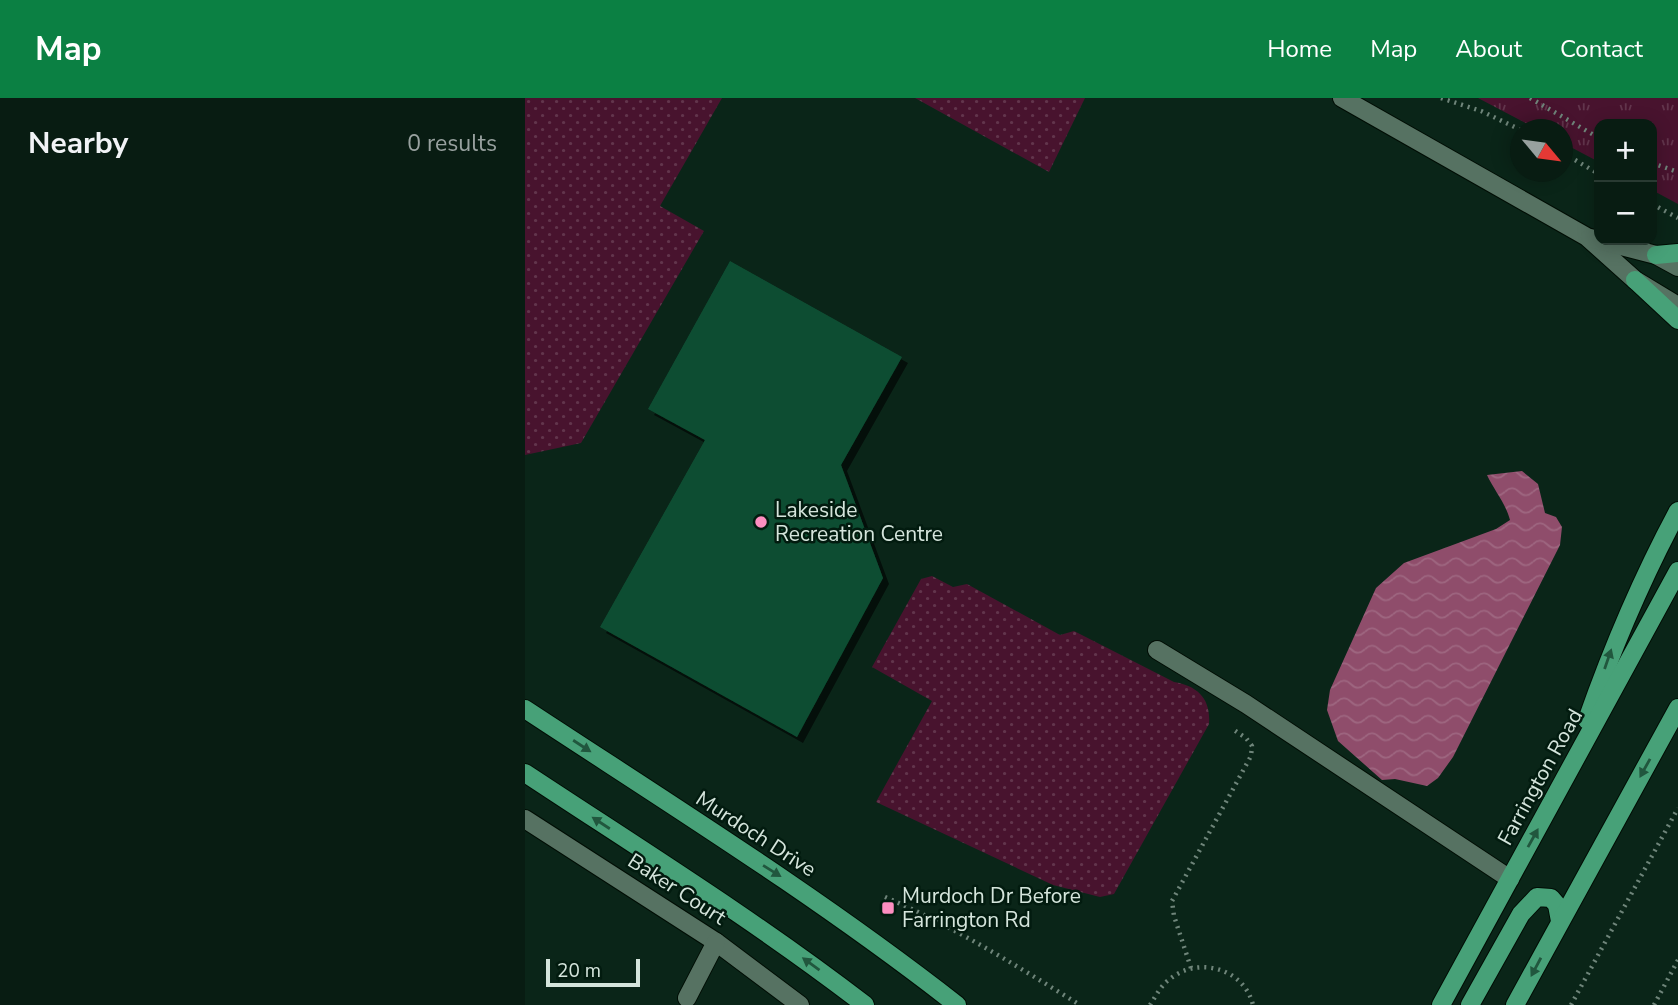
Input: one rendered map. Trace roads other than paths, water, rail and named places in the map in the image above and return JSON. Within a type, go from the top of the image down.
[{"type":"main road","points":[[1656,255],[1678,253]]},
{"type":"main road","points":[[1635,279],[1678,320]]},
{"type":"main road","points":[[1570,770],[1612,649],[1646,570],[1678,511]]},
{"type":"main road","name":"Farrington Road","points":[[1441,1005],[1678,571]]},
{"type":"main road","points":[[1515,1005],[1678,708]]},
{"type":"main road","name":"Murdoch Drive","points":[[525,709],[806,892],[957,1005]]},
{"type":"main road","points":[[525,773],[732,908],[865,1005]]},
{"type":"main road","points":[[1470,1005],[1521,914],[1537,897],[1551,898],[1557,905],[1560,921]]},
{"type":"street","points":[[1342,98],[1587,237],[1635,279],[1678,306]]},
{"type":"street","points":[[1587,237],[1656,255],[1678,267]]},
{"type":"street","points":[[1157,650],[1246,704],[1510,879]]},
{"type":"street","name":"Baker Court","points":[[525,819],[716,942],[800,1005]]},
{"type":"street","points":[[687,998],[716,942]]},
{"type":"water","points":[[1522,471],[1538,484],[1545,513],[1556,517],[1562,527],[1560,545],[1453,757],[1438,778],[1427,786],[1395,779],[1382,780],[1338,741],[1327,710],[1330,690],[1376,588],[1404,563],[1496,529],[1510,520],[1487,475]]},
{"type":"place","name":"Lakeside Recreation Centre","points":[[761,522]]},
{"type":"place","name":"Murdoch Dr Before Farrington Rd","points":[[888,908]]}]
